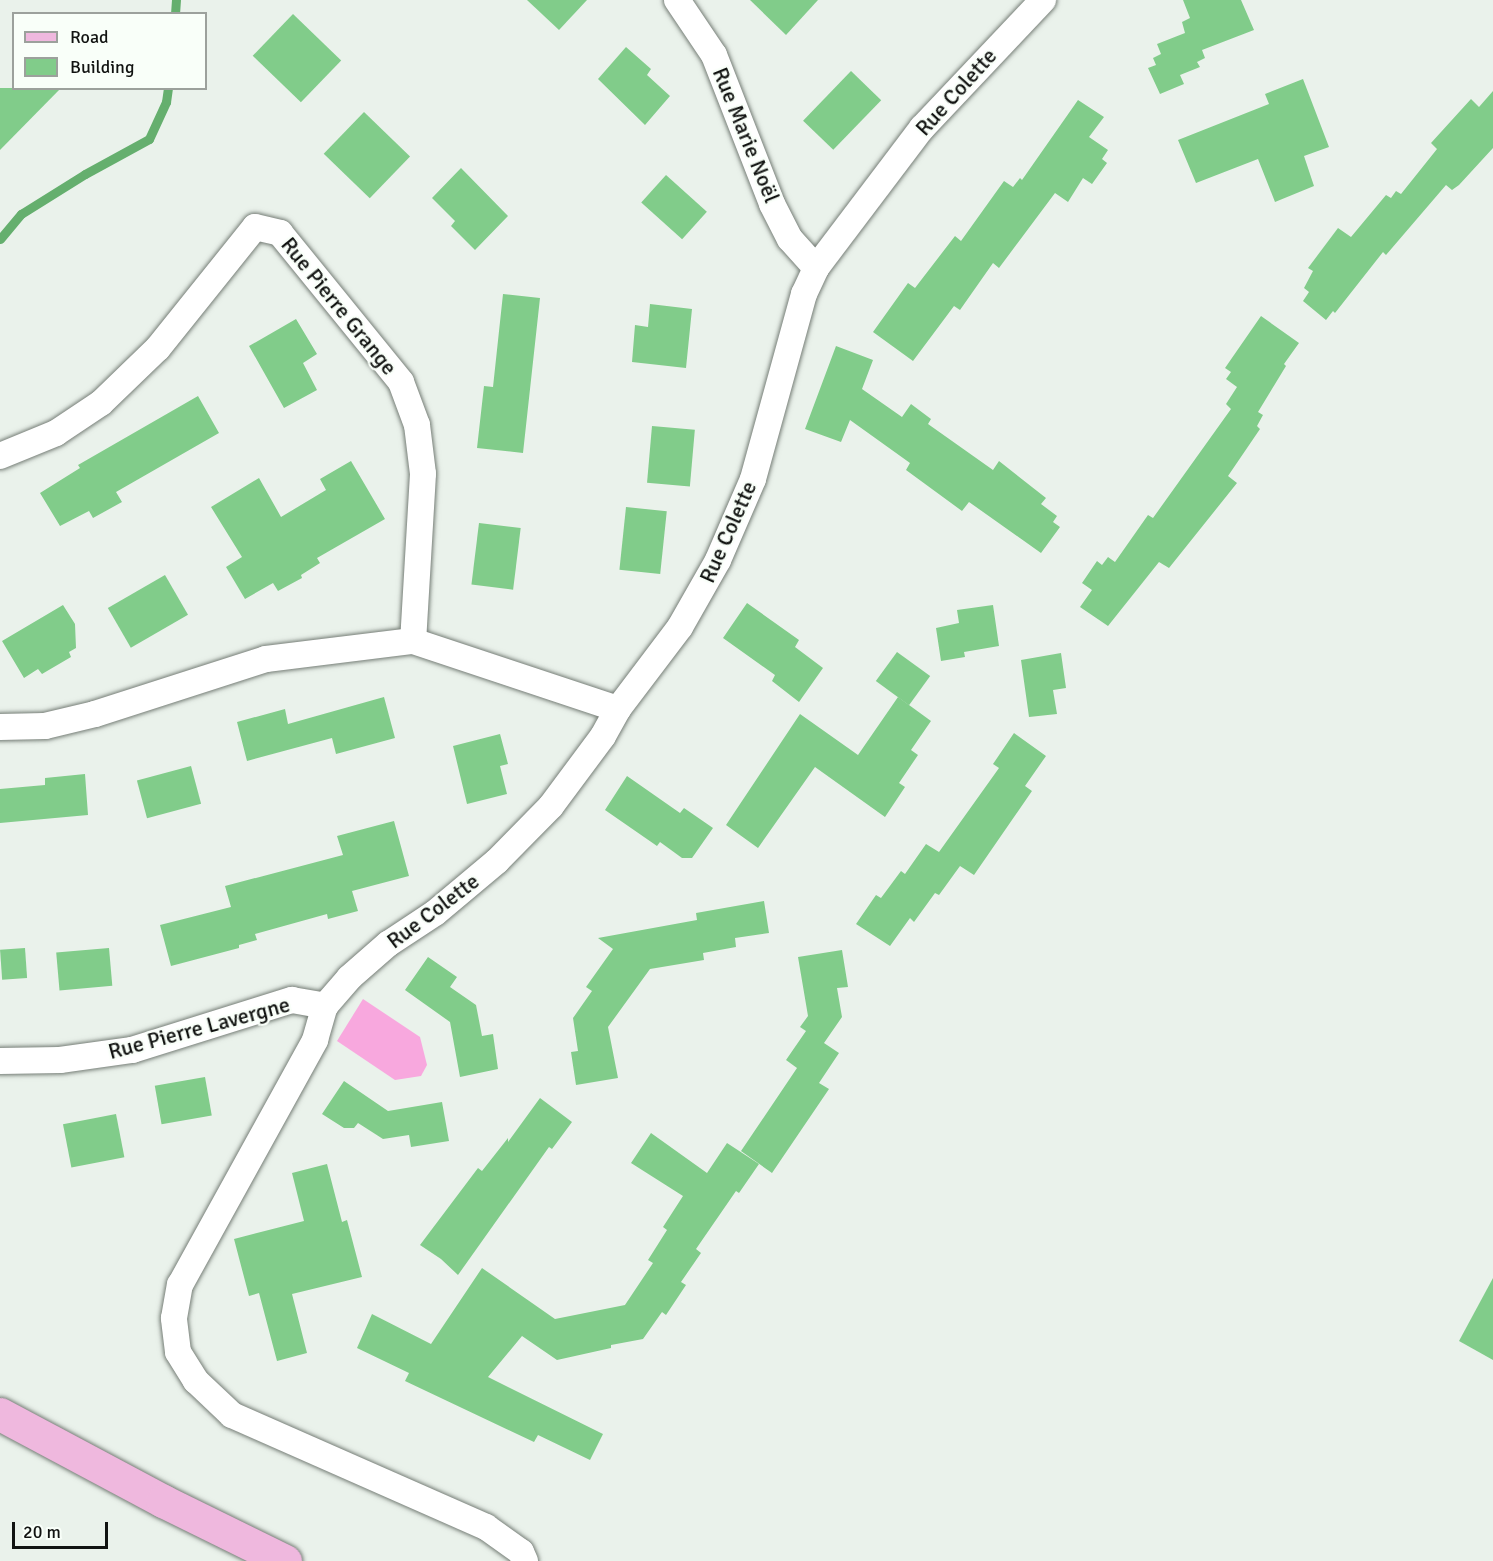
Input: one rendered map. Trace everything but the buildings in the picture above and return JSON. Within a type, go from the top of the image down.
[{"type":"main road","points":[[0,1414],[163,1502],[285,1561]]},
{"type":"street","name":"Rue Marie Noël","points":[[677,0],[714,55],[772,204],[790,239],[816,268]]},
{"type":"street","name":"Rue Colette","points":[[325,1006],[349,978],[388,944],[435,913],[497,861],[551,806],[603,736],[618,709],[680,627],[718,560],[753,479],[804,294],[816,268],[922,128],[1043,0]]},
{"type":"street","name":"Rue Pierre Grange","points":[[0,456],[56,433],[100,403],[158,348],[255,226],[280,232],[401,382],[417,425],[423,474],[413,641]]},
{"type":"street","points":[[0,727],[45,726],[95,714],[266,659],[413,641],[618,709]]},
{"type":"street","name":"Rue Pierre Lavergne","points":[[0,1061],[60,1060],[132,1050],[292,1000],[325,1006]]},
{"type":"street","points":[[325,1006],[315,1040],[180,1284],[174,1318],[178,1352],[196,1381],[232,1415],[486,1527],[521,1552],[525,1561]]},
{"type":"shaded area","points":[[363,999],[420,1037],[427,1065],[421,1076],[395,1080],[337,1041]]},
{"type":"waterway","points":[[175,12],[176,0]]},
{"type":"waterway","points":[[0,239],[21,214],[85,174],[149,139],[166,102],[168,90]]}]
